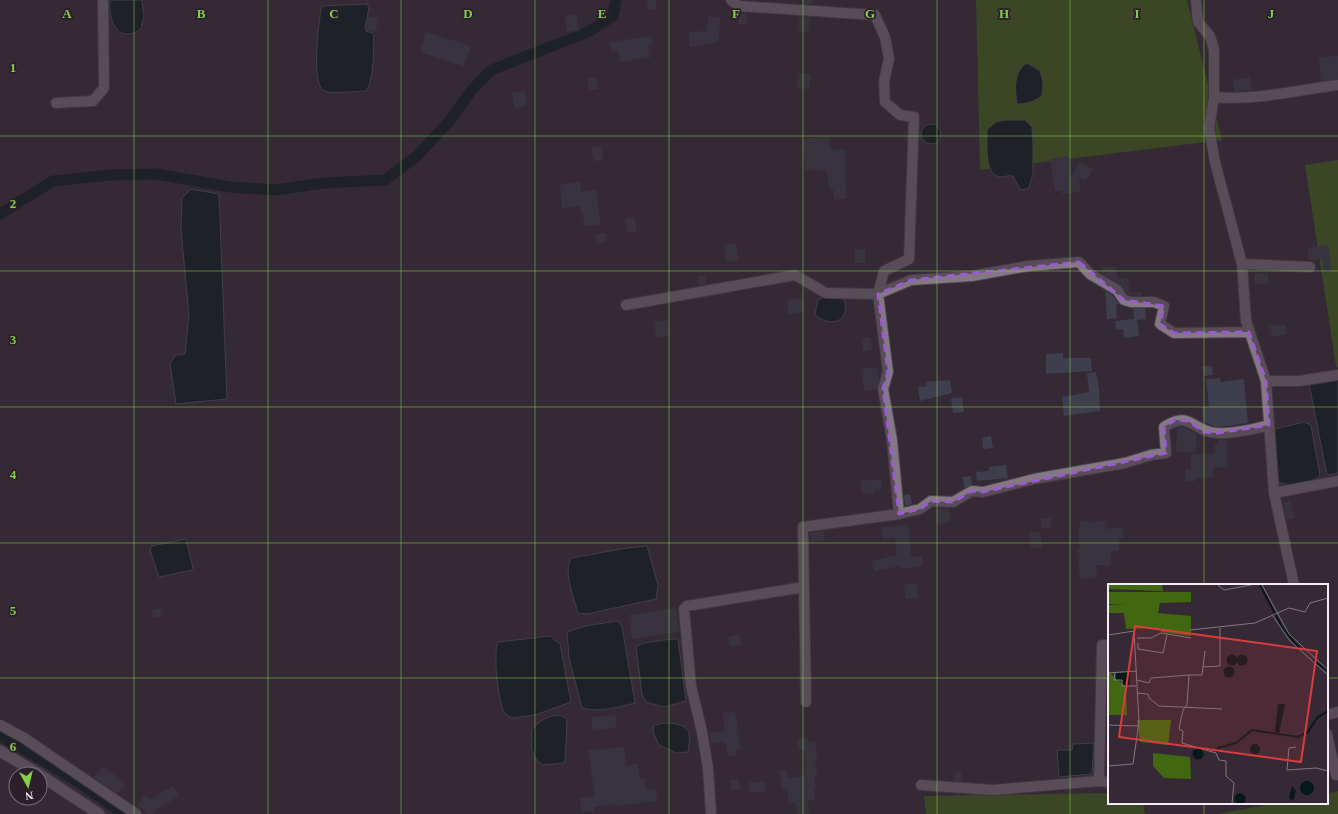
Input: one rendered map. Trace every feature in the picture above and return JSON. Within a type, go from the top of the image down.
[{"type":"street","points":[[56,103],[93,101],[104,88],[103,0]]},
{"type":"street","points":[[731,0],[739,6],[875,15],[885,36],[889,59],[884,81],[885,102],[900,115],[914,117],[908,259],[884,271],[878,294],[888,372],[883,389],[892,440],[899,514]]},
{"type":"street","points":[[1196,0],[1198,22],[1210,36],[1214,50],[1214,97],[1209,128],[1214,162],[1242,264],[1246,322],[1266,381],[1274,493],[1294,584]]},
{"type":"street","points":[[1214,97],[1231,99],[1267,96],[1338,85]]},
{"type":"street","points":[[626,305],[795,275],[826,293],[878,294],[911,280],[972,276],[1028,266],[1079,262],[1094,277],[1117,290],[1124,300],[1130,302],[1154,302],[1164,306],[1160,324],[1174,333],[1249,332]]},
{"type":"street","points":[[1242,264],[1298,265],[1310,267]]},
{"type":"street","points":[[1266,381],[1299,381],[1338,375]]},
{"type":"street","points":[[806,702],[803,527],[899,514],[920,509],[932,501],[953,502],[972,491],[983,492],[1034,479],[1125,463],[1151,455],[1166,453],[1164,427],[1175,420],[1188,421],[1204,432],[1218,434],[1254,429],[1269,425]]},
{"type":"street","points":[[1274,493],[1338,481]]},
{"type":"street","points":[[711,814],[708,768],[702,732],[691,686],[684,609],[686,606],[804,587]]},
{"type":"street","points":[[1098,780],[1102,645],[1108,645]]},
{"type":"street","points":[[1328,715],[1338,712]]},
{"type":"street","points":[[0,725],[24,738],[136,814]]},
{"type":"street","points":[[1328,739],[1336,775],[1338,775]]},
{"type":"street","points":[[0,750],[26,766]]},
{"type":"street","points":[[48,780],[99,814]]},
{"type":"street","points":[[921,785],[993,790],[1098,780],[1108,782]]},
{"type":"highlighted area","points":[[1079,262],[1124,300],[1164,306],[1160,324],[1174,333],[1249,332],[1266,381],[1269,425],[1218,433],[1204,432],[1188,421],[1175,420],[1164,427],[1166,453],[983,492],[972,491],[953,502],[931,501],[920,509],[899,514],[883,389],[888,372],[878,294],[911,280]]},
{"type":"green space","points":[[976,0],[1187,0],[1222,140],[980,170]]},
{"type":"green space","points":[[1338,160],[1338,368],[1336,366],[1305,165]]},
{"type":"green space","points":[[1338,791],[1338,814],[1218,814],[1271,804],[1328,804],[1328,794]]},
{"type":"green space","points":[[1108,793],[1108,804],[1143,804],[1145,814],[926,814],[924,796]]},
{"type":"shaded area","points":[[110,0],[142,0],[144,15],[141,29],[133,33],[126,34],[120,32],[113,22]]},
{"type":"shaded area","points":[[367,4],[369,8],[365,28],[366,31],[373,33],[374,46],[372,72],[366,91],[337,93],[323,90],[319,85],[317,76],[317,51],[321,9],[323,6]]},
{"type":"shaded area","points":[[1027,63],[1040,71],[1043,81],[1042,95],[1030,102],[1017,104],[1017,76],[1022,67]]},
{"type":"shaded area","points":[[1005,120],[1025,120],[1032,127],[1033,174],[1029,188],[1023,190],[1020,189],[1013,176],[1000,177],[995,175],[989,164],[987,130],[996,122]]},
{"type":"shaded area","points":[[931,124],[938,127],[941,134],[938,141],[931,144],[924,141],[921,134],[924,127]]},
{"type":"shaded area","points":[[191,189],[219,194],[227,399],[176,404],[170,363],[176,355],[185,354],[189,314],[181,230],[182,198]]},
{"type":"shaded area","points":[[839,296],[845,302],[845,312],[838,321],[825,321],[815,314],[818,300],[824,297]]},
{"type":"shaded area","points":[[1338,379],[1338,473],[1327,475],[1309,384]]},
{"type":"shaded area","points":[[1304,422],[1311,425],[1320,475],[1317,478],[1301,484],[1283,484],[1279,482],[1278,477],[1274,435],[1275,429]]},
{"type":"shaded area","points":[[186,539],[193,568],[192,570],[159,577],[150,550],[152,546]]},
{"type":"shaded area","points":[[647,546],[658,585],[656,599],[587,614],[578,613],[572,593],[568,571],[571,558]]},
{"type":"shaded area","points":[[617,621],[622,626],[635,703],[602,710],[582,708],[569,658],[567,632],[585,626]]},
{"type":"shaded area","points":[[550,636],[560,644],[571,702],[535,715],[512,718],[504,712],[500,698],[496,667],[498,642]]},
{"type":"shaded area","points":[[678,639],[686,701],[664,707],[646,702],[642,694],[636,647],[643,643]]},
{"type":"shaded area","points":[[559,715],[566,718],[565,760],[564,763],[543,765],[538,761],[533,753],[531,745],[532,729],[544,719]]},
{"type":"shaded area","points":[[664,723],[683,726],[686,729],[689,737],[688,752],[676,753],[659,745],[653,732],[654,725]]},
{"type":"shaded area","points":[[1094,743],[1092,774],[1059,777],[1057,750],[1072,750],[1073,744]]},
{"type":"building","points":[[647,0],[656,0],[657,9],[648,10]]},
{"type":"building","points":[[802,0],[813,0],[812,4],[802,4]]},
{"type":"building","points":[[746,13],[748,24],[739,25],[738,14]]},
{"type":"building","points":[[576,14],[579,31],[567,32],[565,16]]},
{"type":"building","points":[[368,16],[378,18],[376,31],[367,30]]},
{"type":"building","points":[[708,16],[720,17],[719,42],[689,47],[689,32],[707,31]]},
{"type":"building","points":[[800,17],[810,17],[808,33],[797,31]]},
{"type":"building","points":[[426,32],[471,46],[464,66],[420,52]]},
{"type":"building","points":[[651,36],[653,45],[649,45],[651,57],[620,62],[618,51],[611,52],[610,42]]},
{"type":"building","points":[[1338,56],[1338,79],[1321,81],[1319,57]]},
{"type":"building","points":[[798,73],[811,74],[809,89],[797,88]]},
{"type":"building","points":[[596,77],[598,89],[589,90],[587,79]]},
{"type":"building","points":[[1250,77],[1252,90],[1234,91],[1233,80]]},
{"type":"building","points":[[525,91],[527,106],[514,108],[512,93]]},
{"type":"building","points":[[829,136],[831,150],[845,149],[846,198],[834,200],[833,189],[829,190],[827,171],[805,170],[802,139]]},
{"type":"building","points":[[601,146],[603,160],[594,161],[591,148]]},
{"type":"building","points":[[1068,156],[1071,177],[1080,162],[1093,169],[1086,181],[1079,177],[1080,192],[1062,194],[1062,190],[1055,191],[1050,159]]},
{"type":"building","points":[[580,182],[581,192],[596,190],[601,225],[584,226],[583,214],[581,214],[580,206],[562,208],[560,185]]},
{"type":"building","points":[[635,217],[637,232],[627,233],[625,219]]},
{"type":"building","points":[[606,233],[607,242],[597,243],[596,234]]},
{"type":"building","points":[[736,243],[738,260],[726,262],[724,245]]},
{"type":"building","points":[[1328,245],[1332,271],[1324,273],[1322,259],[1309,260],[1308,248]]},
{"type":"building","points":[[865,249],[865,263],[855,263],[855,250]]},
{"type":"building","points":[[1116,266],[1117,279],[1128,278],[1130,293],[1141,292],[1142,296],[1128,294],[1121,285],[1102,274],[1102,267]]},
{"type":"building","points":[[1268,273],[1269,283],[1255,284],[1254,274]]},
{"type":"building","points":[[705,275],[706,284],[698,286],[697,276]]},
{"type":"building","points":[[1105,290],[1112,295],[1119,304],[1116,304],[1117,318],[1107,319]]},
{"type":"building","points":[[802,298],[804,312],[788,314],[787,300]]},
{"type":"building","points":[[1133,308],[1145,308],[1146,319],[1137,320],[1139,336],[1124,338],[1123,329],[1116,330],[1115,321],[1134,319]]},
{"type":"building","points":[[668,320],[670,336],[656,338],[654,322]]},
{"type":"building","points":[[1280,324],[1280,326],[1286,325],[1287,334],[1271,337],[1269,326]]},
{"type":"building","points":[[862,338],[871,338],[872,350],[863,351]]},
{"type":"building","points":[[1063,353],[1063,358],[1091,358],[1092,371],[1046,374],[1046,354]]},
{"type":"building","points":[[1203,366],[1212,366],[1213,375],[1204,376]]},
{"type":"building","points":[[877,367],[879,379],[877,389],[864,391],[861,369]]},
{"type":"building","points":[[1096,372],[1100,394],[1100,411],[1064,416],[1062,397],[1089,392],[1087,373]]},
{"type":"building","points":[[1220,378],[1221,382],[1244,379],[1248,423],[1218,427],[1203,422],[1202,407],[1209,407],[1206,379]]},
{"type":"building","points":[[950,380],[952,393],[920,401],[918,387],[927,386],[926,382]]},
{"type":"building","points":[[962,397],[964,412],[953,413],[951,398]]},
{"type":"building","points":[[1184,427],[1197,434],[1196,452],[1176,452],[1177,428]]},
{"type":"building","points":[[991,436],[993,448],[983,449],[982,438]]},
{"type":"building","points":[[1227,439],[1227,467],[1213,468],[1213,477],[1195,478],[1195,481],[1186,482],[1185,470],[1191,469],[1191,454],[1215,453],[1215,444],[1218,443],[1218,440]]},
{"type":"building","points":[[1006,465],[1008,478],[977,481],[976,472],[989,471],[989,467]]},
{"type":"building","points":[[971,476],[972,485],[964,488],[963,477]]},
{"type":"building","points":[[881,480],[882,489],[874,490],[875,493],[862,494],[860,481]]},
{"type":"building","points":[[910,494],[912,504],[905,506],[904,495]]},
{"type":"building","points":[[1290,501],[1294,518],[1286,520],[1283,503]]},
{"type":"building","points":[[949,508],[951,522],[937,524],[935,510]]},
{"type":"building","points":[[1041,518],[1051,518],[1051,528],[1041,528]]},
{"type":"building","points":[[1081,520],[1091,523],[1106,520],[1107,529],[1123,527],[1124,538],[1119,539],[1119,551],[1111,551],[1111,565],[1096,565],[1097,578],[1080,579],[1077,550],[1080,550],[1078,530]]},
{"type":"building","points":[[908,524],[911,557],[922,556],[923,566],[900,569],[900,566],[874,571],[872,561],[897,555],[895,538],[883,539],[881,528]]},
{"type":"building","points":[[824,531],[825,540],[812,542],[810,533]]},
{"type":"building","points":[[1040,532],[1042,547],[1031,548],[1029,533]]},
{"type":"building","points":[[916,583],[918,598],[906,599],[904,584]]},
{"type":"building","points":[[162,608],[163,617],[153,618],[152,610]]},
{"type":"building","points":[[676,608],[679,632],[632,639],[629,615]]},
{"type":"building","points":[[739,634],[742,644],[730,647],[727,637]]},
{"type":"building","points":[[735,712],[741,749],[735,750],[736,755],[728,756],[725,742],[711,744],[709,733],[725,731],[723,713]]},
{"type":"building","points":[[615,715],[617,727],[593,731],[591,717]]},
{"type":"building","points":[[807,738],[807,742],[815,741],[817,776],[814,776],[816,788],[814,788],[815,799],[807,800],[809,814],[797,814],[795,802],[789,803],[787,788],[782,789],[779,771],[787,770],[788,779],[805,776],[803,766],[806,766],[804,750],[799,750],[798,739]]},
{"type":"building","points":[[624,747],[626,765],[638,764],[640,779],[645,778],[646,790],[656,789],[657,801],[594,807],[594,811],[581,812],[580,798],[595,796],[588,750]]},
{"type":"building","points":[[103,766],[126,784],[118,794],[94,778]]},
{"type":"building","points":[[961,772],[962,781],[954,781],[953,773]]},
{"type":"building","points":[[739,779],[740,789],[732,791],[730,780]]},
{"type":"building","points":[[764,781],[766,791],[749,793],[748,783]]},
{"type":"building","points":[[173,786],[179,796],[157,809],[153,814],[148,814],[137,805],[145,795],[151,799]]},
{"type":"waterway","points":[[0,214],[53,181],[111,175],[157,174],[230,187],[277,190],[323,183],[385,180],[417,156],[452,118],[470,92],[491,70],[588,32],[613,16],[616,0]]},
{"type":"waterway","points":[[0,736],[63,772],[94,792],[123,814]]}]
